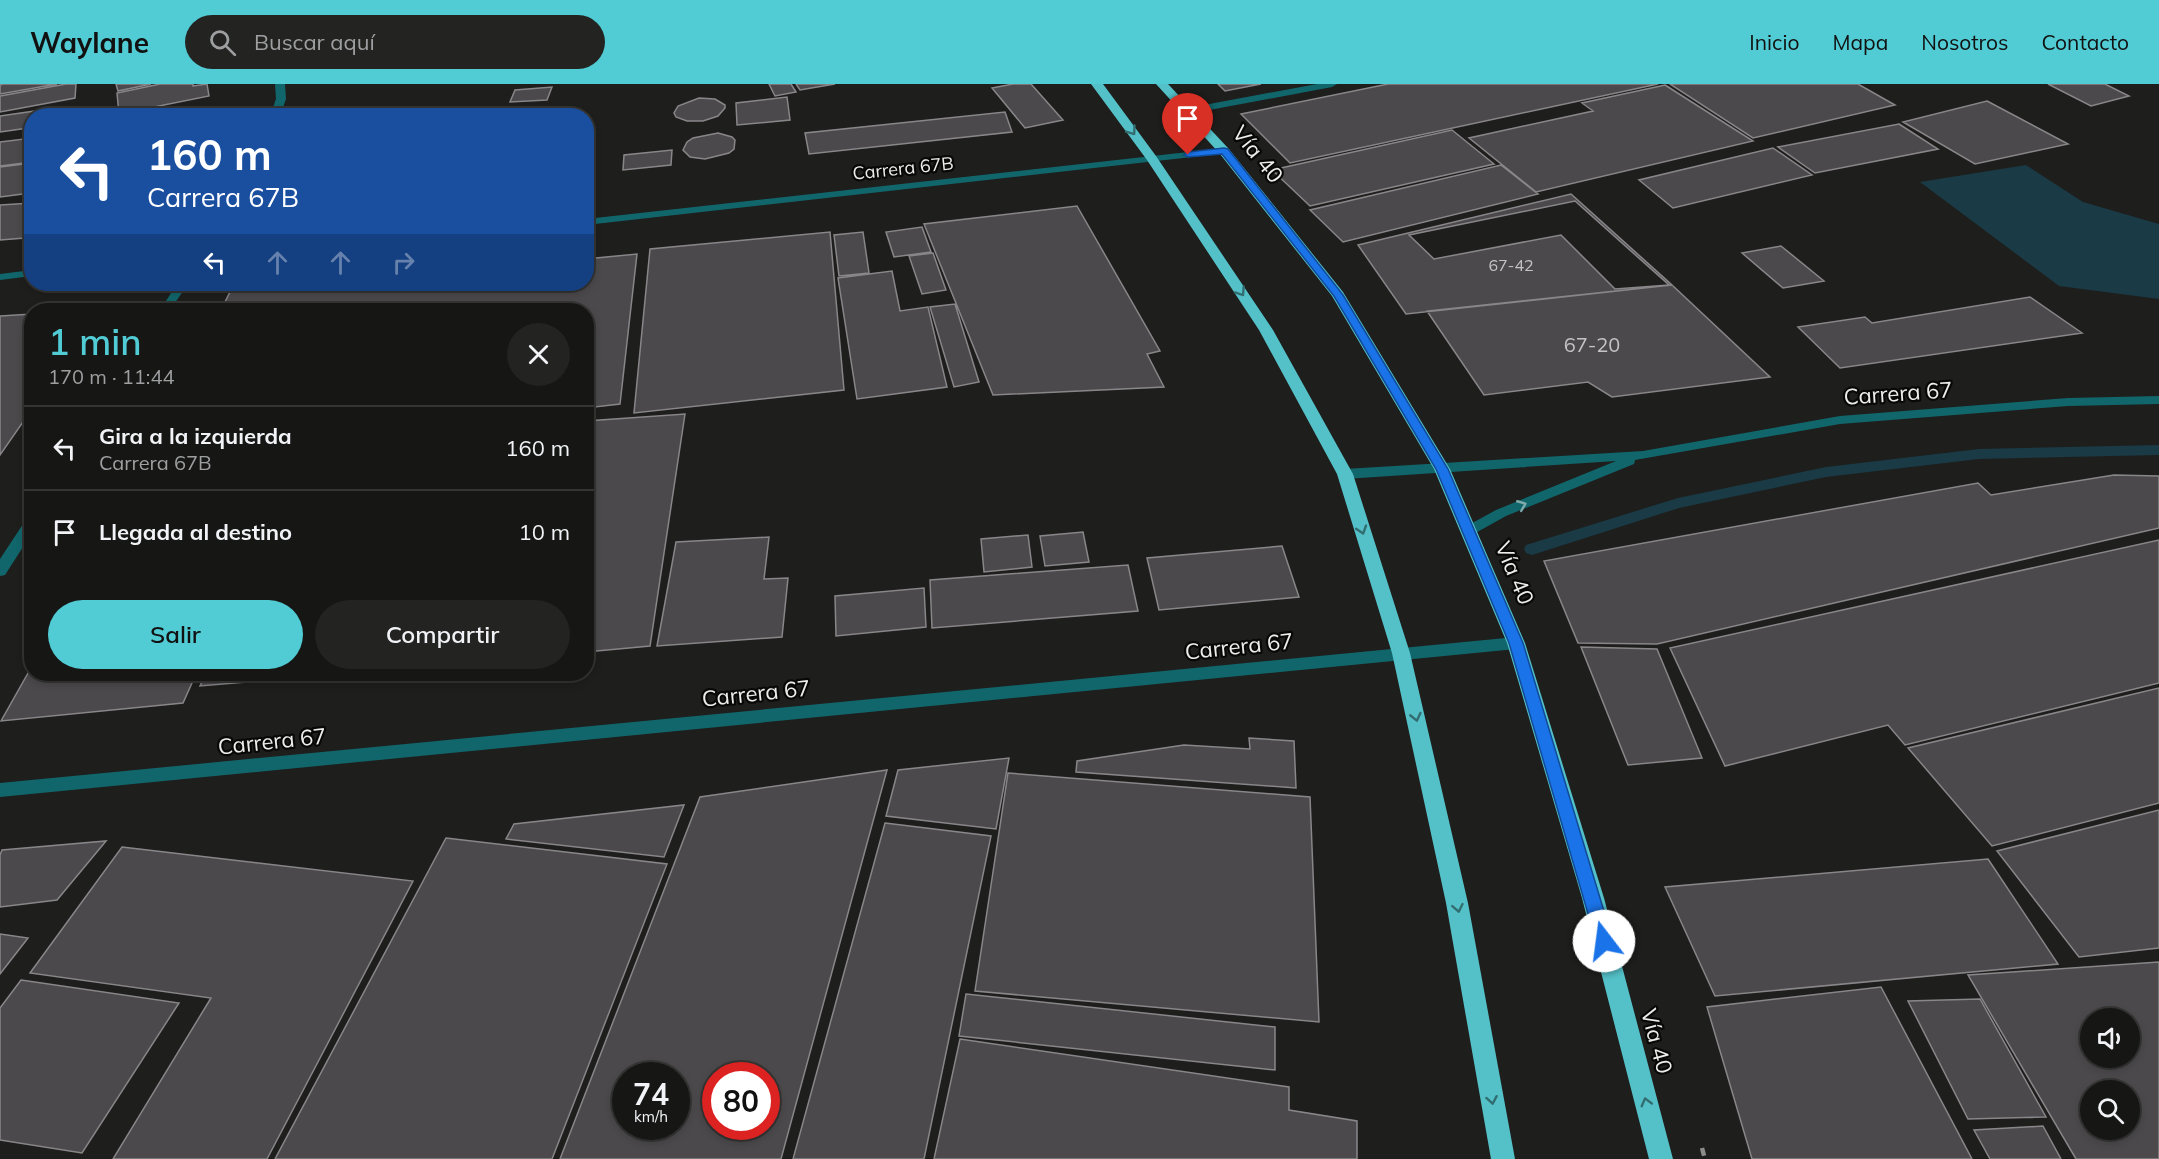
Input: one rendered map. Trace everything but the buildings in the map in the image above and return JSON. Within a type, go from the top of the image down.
[{"type":"highway","points":[[1096,84],[1152,159],[1266,330],[1345,474],[1401,653],[1457,903],[1503,1159]]},
{"type":"highway","name":"Vía 40","points":[[1162,84],[1224,151],[1338,295],[1442,469],[1516,643],[1593,898],[1661,1159]]},
{"type":"street","points":[[278,108],[281,99],[280,84]]},
{"type":"street","points":[[1188,111],[1332,84]]},
{"type":"street","name":"Carrera 67B","points":[[594,221],[1224,151]]},
{"type":"street","points":[[0,277],[24,274]]},
{"type":"street","name":"Carrera 67","points":[[1345,474],[1643,455],[1840,420],[2068,402],[2159,400]]},
{"type":"street","name":"Carrera 67","points":[[1470,531],[1502,513],[1643,455]]},
{"type":"street","points":[[0,571],[24,534]]},
{"type":"street","name":"Carrera 67","points":[[0,790],[1516,643]]},
{"type":"water","points":[[2026,165],[2083,202],[2159,224],[2159,299],[2059,286],[1920,182]]},
{"type":"waterway","points":[[1532,549],[1678,503],[1826,472],[1979,454],[2159,450]]},
{"type":"route","points":[[1188,155],[1224,151],[1338,295],[1442,469],[1516,643],[1604,941]]}]
